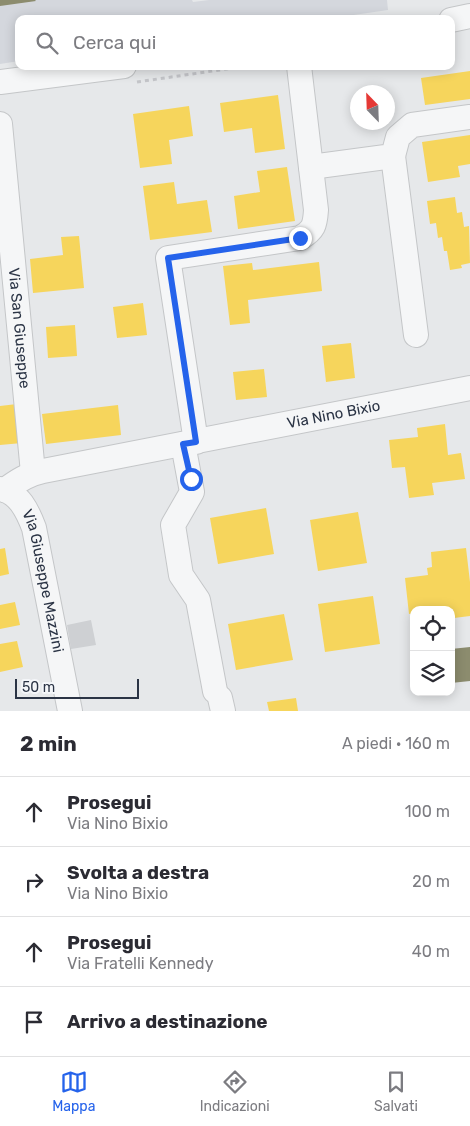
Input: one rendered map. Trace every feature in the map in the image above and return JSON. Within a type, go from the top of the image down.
[{"type":"street","points":[[455,19],[470,16]]},
{"type":"street","points":[[0,82],[93,70]]},
{"type":"street","points":[[219,700],[198,600],[181,575],[173,525],[192,492],[190,443],[168,258],[300,238],[309,232],[315,223],[316,210],[299,70]]},
{"type":"street","points":[[416,335],[393,156],[398,137],[412,125],[470,116]]},
{"type":"street","name":"Via San Giuseppe","points":[[0,124],[33,473]]},
{"type":"street","points":[[311,167],[393,156]]},
{"type":"street","name":"Via Nino Bixio","points":[[8,493],[19,479],[33,473],[470,388]]},
{"type":"street","name":"Via Giuseppe Mazzini","points":[[8,493],[28,512],[34,528],[70,711]]},
{"type":"shaded area","points":[[0,0],[192,0],[193,2],[209,0],[387,0],[388,10],[354,15],[15,15],[15,62],[0,64]]},
{"type":"building: Abitazioni","points":[[470,71],[470,99],[425,105],[421,78]]},
{"type":"building: Abitazioni","points":[[278,95],[285,149],[255,153],[252,128],[224,132],[220,103]]},
{"type":"building: Abitazioni","points":[[189,106],[193,136],[169,140],[172,164],[140,168],[133,114]]},
{"type":"building: Abitazioni","points":[[470,135],[470,164],[458,166],[460,177],[428,182],[422,142]]},
{"type":"building: Abitazioni","points":[[287,167],[295,221],[238,229],[234,196],[260,192],[257,171]]},
{"type":"building: Abitazioni","points":[[174,182],[177,204],[207,200],[212,232],[150,240],[143,186]]},
{"type":"building: Abitazioni","points":[[455,197],[457,213],[462,212],[464,227],[469,226],[470,263],[461,265],[462,268],[450,270],[447,251],[444,251],[442,237],[438,238],[436,223],[430,224],[427,201]]},
{"type":"building: Abitazioni","points":[[79,236],[84,288],[33,293],[30,259],[63,255],[61,237]]},
{"type":"building: Abitazioni","points":[[319,262],[322,291],[248,300],[250,323],[230,325],[223,266],[252,263],[253,270]]},
{"type":"building: Abitazioni","points":[[143,303],[147,335],[117,338],[113,307]]},
{"type":"building: Abitazioni","points":[[75,325],[77,356],[48,358],[46,327]]},
{"type":"building: Abitazioni","points":[[351,343],[355,378],[326,382],[322,346]]},
{"type":"building: Abitazioni","points":[[264,369],[267,397],[236,400],[233,372]]},
{"type":"building: Abitazioni","points":[[17,404],[22,443],[0,445],[0,406]]},
{"type":"building: Abitazioni","points":[[118,405],[121,435],[46,444],[42,414]]},
{"type":"building: Abitazioni","points":[[445,424],[448,455],[461,453],[465,479],[432,483],[434,495],[409,498],[405,467],[392,468],[389,440],[418,437],[417,428]]},
{"type":"building: Abitazioni","points":[[266,508],[274,554],[218,564],[210,518]]},
{"type":"building: Abitazioni","points":[[358,512],[367,563],[318,571],[310,520]]},
{"type":"building: Abitazioni","points":[[5,548],[9,574],[0,576],[0,549]]},
{"type":"building: Abitazioni","points":[[466,548],[470,582],[470,616],[455,618],[455,606],[410,606],[409,614],[405,578],[428,575],[427,568],[432,567],[431,552]]},
{"type":"building: Abitazioni","points":[[373,596],[380,644],[325,652],[318,604]]},
{"type":"building: Abitazioni","points":[[15,602],[20,625],[0,629],[0,605]]},
{"type":"building: Abitazioni","points":[[284,614],[293,660],[236,670],[228,624]]},
{"type":"building: Abitazioni","points":[[17,641],[23,667],[0,672],[0,644]]},
{"type":"building: Abitazioni","points":[[296,698],[298,711],[269,711],[267,702]]},
{"type":"building: Industria","points":[[0,0],[35,0],[36,1],[0,6]]},
{"type":"building: Industria","points":[[470,647],[470,681],[455,683],[455,649]]},
{"type":"building: Altro","points":[[91,620],[96,645],[71,649],[67,625]]},
{"type":"route","points":[[191,479],[183,444],[196,442],[168,258],[300,238]]}]
